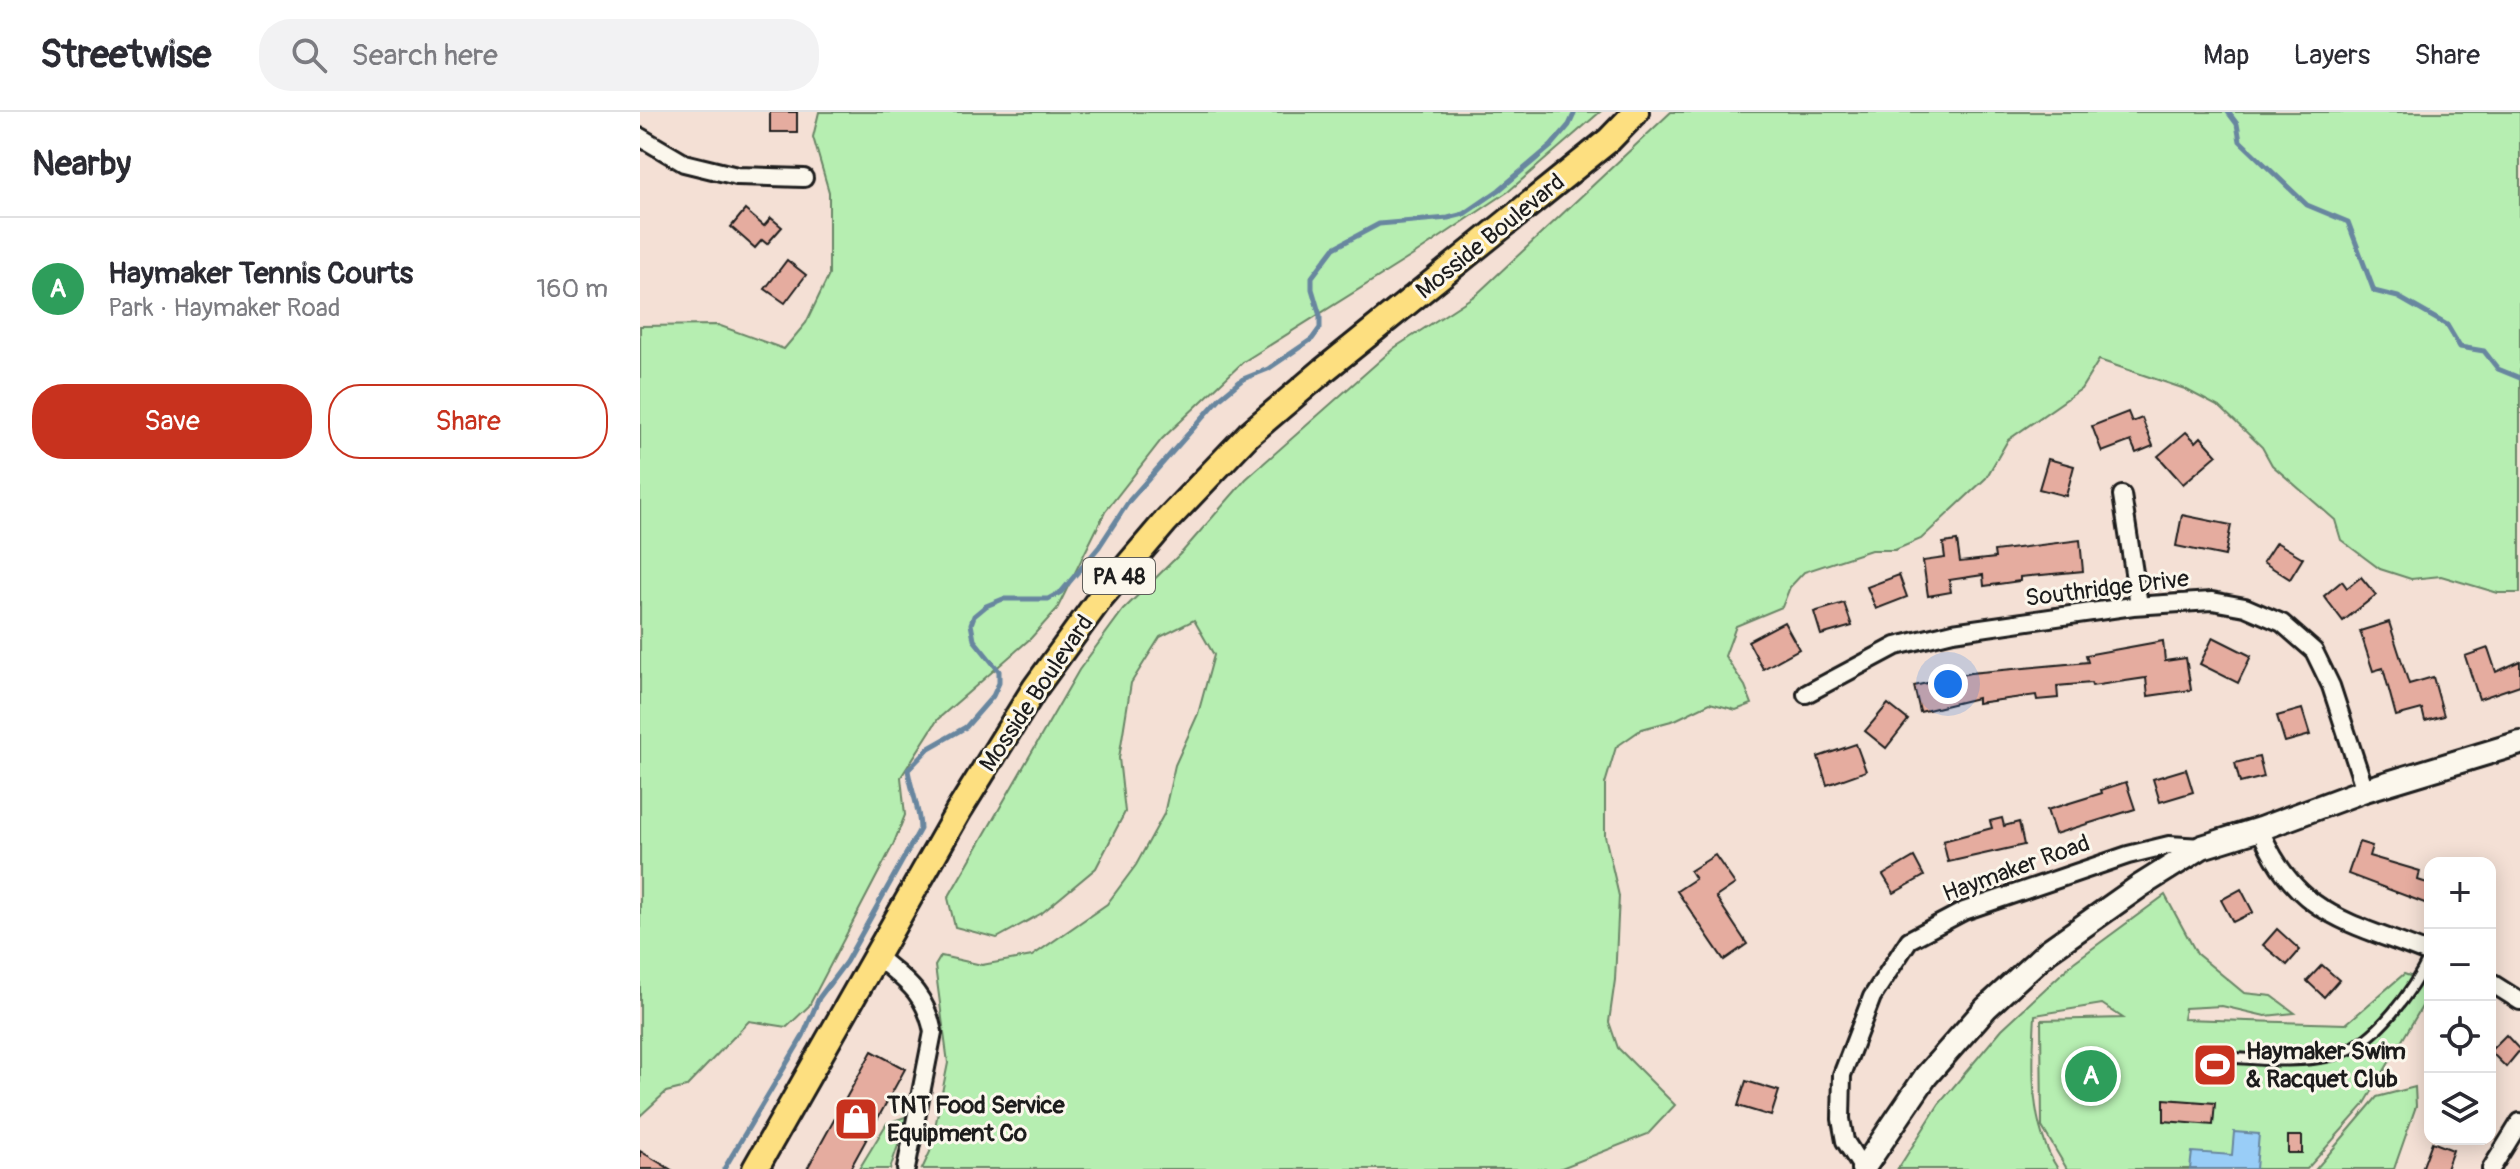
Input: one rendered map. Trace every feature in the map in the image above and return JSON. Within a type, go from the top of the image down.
[{"type":"main road","name":"Mosside Boulevard","points":[[755,1169],[958,812],[1035,688],[1101,597],[1165,522],[1249,434],[1609,140],[1636,112]]},
{"type":"main road","name":"Haymaker Road","points":[[1863,1169],[1926,1076],[1986,1008],[2048,951],[2140,886],[2202,847],[2365,790],[2520,743]]},
{"type":"street","points":[[640,137],[684,163],[737,176],[804,178]]},
{"type":"street","points":[[2122,495],[2139,605]]},
{"type":"street","name":"Southridge Drive","points":[[1806,694],[1896,646],[1953,632],[2139,605],[2212,601],[2245,607],[2282,623],[2314,651],[2331,686],[2365,790]]},
{"type":"street","points":[[2260,829],[2271,857],[2311,903],[2350,925],[2424,952]]},
{"type":"street","name":"Haymaker Road","points":[[1863,1169],[1845,1141],[1841,1119],[1842,1075],[1872,997],[1909,940],[1964,911],[2128,855],[2169,845],[2202,847]]},
{"type":"street","points":[[876,956],[917,990],[930,1015],[933,1032],[906,1169]]},
{"type":"street","points":[[2496,986],[2520,1001]]},
{"type":"street","points":[[2491,1169],[2520,1122]]},
{"type":"lane","points":[[2207,1056],[2304,1060],[2340,1053],[2361,1041],[2391,1014],[2418,980],[2424,967]]},
{"type":"green space","points":[[819,112],[1600,112],[1509,191],[1243,362],[1162,439],[1105,512],[1057,609],[1031,638],[938,719],[901,777],[905,815],[893,845],[809,1006],[787,1027],[749,1021],[686,1087],[666,1092],[640,1116],[640,326],[718,325],[784,349],[806,323],[829,275],[829,192],[813,137]]},
{"type":"green space","points":[[1671,112],[2520,112],[2520,593],[2498,593],[2441,576],[2411,579],[2380,569],[2341,540],[2335,520],[2272,465],[2262,447],[2221,408],[2185,389],[2099,360],[2081,389],[2008,440],[1986,478],[1921,539],[1895,550],[1871,550],[1804,572],[1790,587],[1782,607],[1736,626],[1725,656],[1745,686],[1752,704],[1736,710],[1710,703],[1675,720],[1642,729],[1616,747],[1605,784],[1605,836],[1619,896],[1615,980],[1609,1022],[1618,1048],[1675,1105],[1648,1134],[1559,1169],[922,1169],[930,1152],[948,1063],[935,966],[941,956],[982,965],[1032,956],[1107,904],[1136,865],[1164,814],[1175,765],[1198,714],[1214,655],[1194,620],[1160,637],[1131,683],[1119,758],[1125,812],[1096,868],[1042,913],[997,938],[955,927],[948,898],[1079,670],[1123,610],[1183,551],[1246,479],[1394,348],[1477,294]]},
{"type":"green space","name":"Haymaker Swim & Racquet Club","points":[[2165,895],[2197,954],[2244,993],[2272,996],[2295,1013],[2265,1016],[2222,1006],[2185,1008],[2183,1019],[2346,1024],[2404,974],[2424,981],[2424,1003],[2364,1105],[2307,1169],[2067,1169],[2042,1127],[2041,1020],[2123,1018],[2102,1004],[2035,1015],[2034,1095],[2042,1134],[2058,1169],[1898,1169],[1939,1104],[2002,1029],[2074,962]]},
{"type":"green space","points":[[2415,1087],[2416,1106],[2394,1169],[2316,1169],[2377,1097]]},
{"type":"green space","points":[[908,1116],[890,1169],[859,1169],[887,1123]]},
{"type":"water","points":[[2234,1132],[2259,1134],[2256,1169],[2190,1169],[2192,1152],[2232,1155]]},
{"type":"building","points":[[770,112],[797,112],[797,132],[770,132]]},
{"type":"building","points":[[745,210],[764,226],[771,218],[782,227],[767,244],[762,240],[755,248],[731,227]]},
{"type":"building","points":[[787,260],[806,275],[785,303],[765,289]]},
{"type":"building","points":[[2128,412],[2132,422],[2142,418],[2153,446],[2136,453],[2131,441],[2102,452],[2092,426]]},
{"type":"building","points":[[2186,432],[2196,442],[2201,437],[2217,455],[2183,484],[2158,456]]},
{"type":"building","points":[[2048,459],[2074,466],[2066,496],[2039,489]]},
{"type":"building","points":[[2182,515],[2231,525],[2225,556],[2176,546]]},
{"type":"building","points":[[2080,540],[2083,571],[2020,577],[2020,581],[1984,586],[1983,575],[1949,580],[1951,592],[1928,596],[1923,561],[1945,558],[1943,543],[1957,541],[1960,562],[1995,558],[1994,551]]},
{"type":"building","points":[[2276,542],[2303,558],[2290,579],[2263,562]]},
{"type":"building","points":[[1899,575],[1907,597],[1876,609],[1867,587]]},
{"type":"building","points":[[2361,577],[2376,595],[2343,621],[2324,596],[2342,581],[2347,588]]},
{"type":"building","points":[[1844,603],[1852,626],[1821,635],[1814,612]]},
{"type":"building","points":[[1784,622],[1799,649],[1763,669],[1748,641]]},
{"type":"building","points":[[2389,622],[2409,684],[2433,677],[2444,716],[2425,721],[2422,709],[2396,716],[2383,668],[2373,671],[2360,631]]},
{"type":"building","points":[[2213,637],[2251,656],[2238,683],[2200,664]]},
{"type":"building","points":[[2163,641],[2165,661],[2186,658],[2191,690],[2148,696],[2146,678],[2092,686],[2091,683],[2057,686],[2058,698],[2037,700],[2036,695],[1977,703],[1977,698],[1920,712],[1914,686],[1970,673],[2088,662],[2086,655]]},
{"type":"building","points":[[2488,648],[2496,672],[2520,661],[2520,685],[2479,699],[2465,656]]},
{"type":"building","points":[[1888,704],[1908,720],[1886,748],[1865,731]]},
{"type":"building","points":[[2302,709],[2310,735],[2285,742],[2277,716]]},
{"type":"building","points":[[1856,744],[1866,771],[1827,785],[1818,757]]},
{"type":"building","points":[[2259,757],[2264,777],[2240,783],[2235,763]]},
{"type":"building","points":[[2186,769],[2193,792],[2160,802],[2153,779]]},
{"type":"building","points":[[2126,782],[2135,809],[2055,834],[2047,810]]},
{"type":"building","points":[[2002,818],[2004,826],[2019,822],[2024,845],[1948,862],[1943,841],[1992,828],[1990,821]]},
{"type":"building","points":[[2359,842],[2372,846],[2369,856],[2420,871],[2418,880],[2424,882],[2424,903],[2348,874]]},
{"type":"building","points":[[1715,855],[1735,884],[1716,897],[1747,944],[1724,960],[1677,891],[1695,879],[1690,871]]},
{"type":"building","points":[[1914,857],[1924,876],[1894,893],[1883,875]]},
{"type":"building","points":[[2241,889],[2253,912],[2233,922],[2221,900]]},
{"type":"building","points":[[2277,929],[2300,950],[2287,965],[2263,945]]},
{"type":"building","points":[[2322,965],[2339,980],[2324,997],[2307,981]]},
{"type":"building","points":[[2506,1035],[2520,1050],[2506,1067],[2496,1057],[2496,1045]]},
{"type":"building","name":"TNT Food Service Equipment Co","points":[[872,1051],[905,1069],[850,1169],[807,1169]]},
{"type":"building","points":[[1746,1081],[1779,1091],[1771,1116],[1738,1106]]},
{"type":"building","points":[[2164,1099],[2215,1103],[2213,1125],[2164,1121]]},
{"type":"building","points":[[2288,1136],[2302,1136],[2302,1153],[2288,1153]]},
{"type":"building","points":[[2431,1145],[2453,1150],[2446,1169],[2422,1169]]},
{"type":"building","points":[[640,1151],[670,1169],[640,1169]]},
{"type":"waterway","points":[[724,1169],[803,1036],[819,998],[846,962],[920,829],[908,770],[929,748],[966,727],[993,696],[999,683],[999,671],[974,640],[971,624],[974,616],[986,606],[1003,599],[1048,599],[1061,592],[1099,547],[1129,501],[1220,398],[1243,379],[1268,369],[1312,339],[1320,328],[1312,277],[1334,248],[1379,224],[1464,214],[1499,190],[1551,146],[1569,125],[1575,112]]},
{"type":"waterway","points":[[2228,112],[2237,124],[2240,141],[2307,205],[2348,222],[2374,291],[2398,297],[2447,325],[2460,347],[2484,351],[2498,369],[2520,378]]},
{"type":"place","name":"Haymaker Swim & Racquet Club","points":[[2215,1065]]},
{"type":"place","name":"Haymaker Tennis Courts","points":[[2091,1076]]},
{"type":"place","name":"TNT Food Service Equipment Co","points":[[856,1119]]}]
